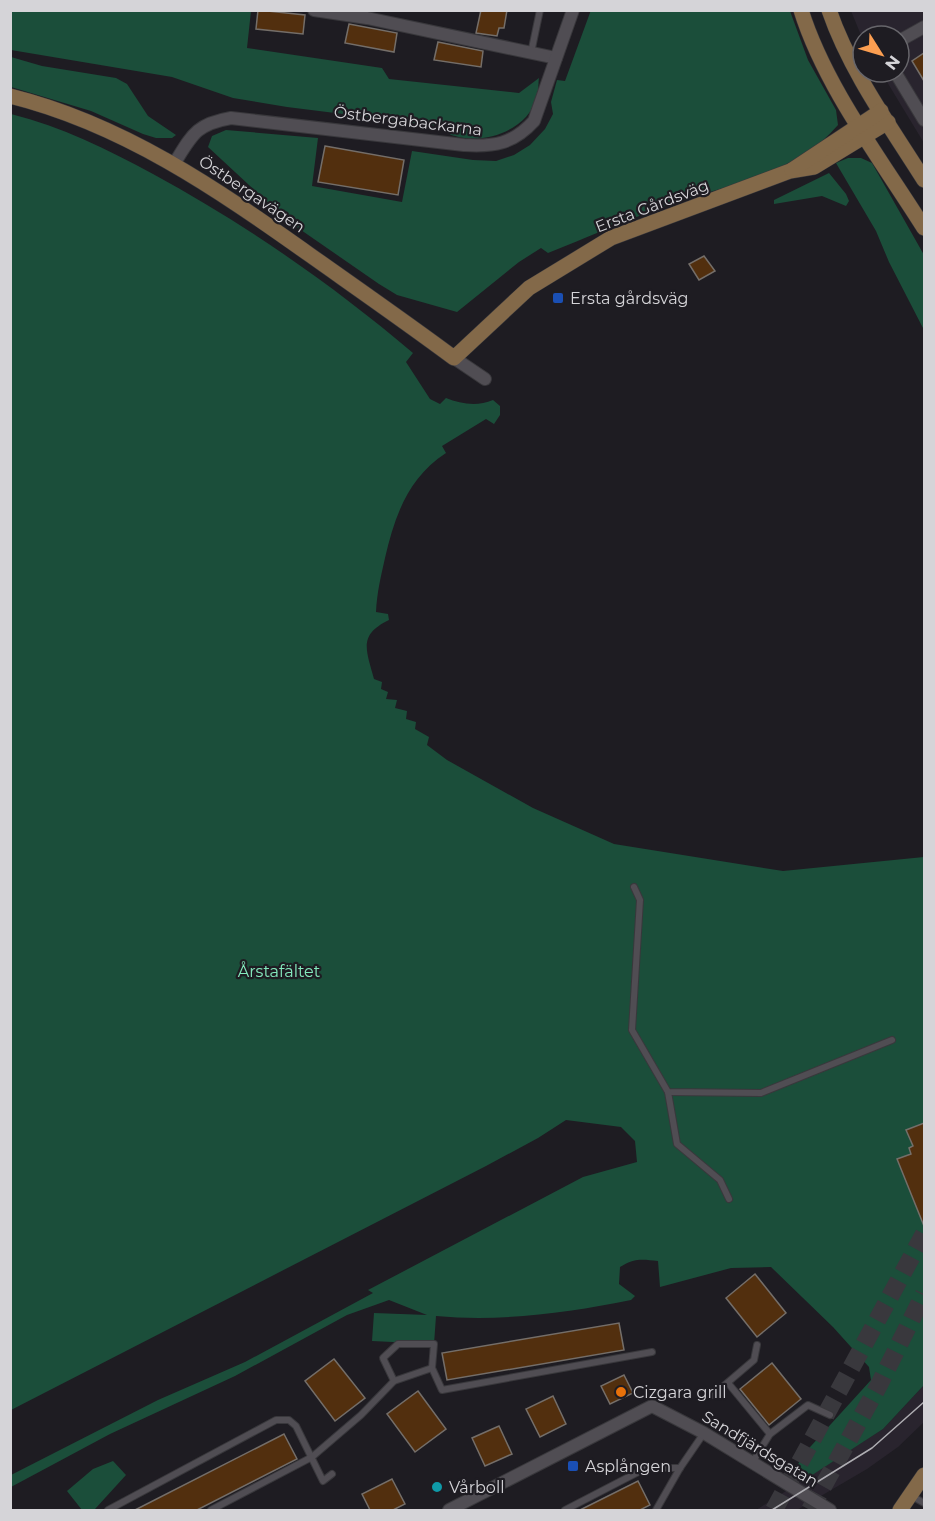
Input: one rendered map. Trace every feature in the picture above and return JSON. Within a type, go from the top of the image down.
[{"type":"street","points":[[314,10],[367,14],[556,58]]},
{"type":"street","name":"Östbergabackarna","points":[[174,164],[195,130],[210,122],[231,118],[491,147],[510,141],[534,121],[573,10]]},
{"type":"street","points":[[801,10],[822,62],[924,228]]},
{"type":"street","points":[[829,10],[837,33],[884,117],[924,180]]},
{"type":"street","points":[[902,84],[924,120]]},
{"type":"street","name":"Östbergavägen","points":[[10,96],[75,116],[174,164],[235,202],[454,358]]},
{"type":"street","name":"Ersta Gårdsväg","points":[[454,358],[529,288],[611,238],[790,171],[884,117]]},
{"type":"street","points":[[454,358],[485,379]]},
{"type":"street","name":"Sandfjärdsgatan","points":[[449,1510],[652,1406],[704,1433],[830,1510]]},
{"type":"street","points":[[900,1510],[924,1475]]},
{"type":"lane","points":[[531,53],[540,10]]},
{"type":"lane","points":[[634,887],[640,900],[632,1030],[668,1092],[677,1144],[720,1180],[729,1200]]},
{"type":"lane","points":[[668,1092],[761,1093],[892,1040]]},
{"type":"lane","points":[[394,1381],[384,1358],[398,1344],[434,1344],[432,1368],[442,1390],[652,1352]]},
{"type":"lane","points":[[713,1395],[754,1360],[757,1346]]},
{"type":"lane","points":[[211,1510],[312,1457],[361,1415],[394,1381],[432,1368]]},
{"type":"lane","points":[[728,1383],[770,1434]]},
{"type":"lane","points":[[752,1463],[770,1434],[808,1405],[830,1415]]},
{"type":"lane","points":[[108,1510],[276,1420],[289,1420],[296,1426],[323,1481],[332,1474]]},
{"type":"lane","points":[[656,1510],[680,1468],[704,1433]]},
{"type":"lane","points":[[565,1510],[646,1468],[680,1468]]},
{"type":"lane","points":[[910,1494],[924,1503]]},
{"type":"shaded area","points":[[851,11],[924,11],[924,143],[888,84],[911,84],[911,24],[856,24]]},
{"type":"shaded area","points":[[924,1385],[924,1422],[898,1447],[867,1469],[797,1510],[756,1510],[883,1429]]},
{"type":"green space","points":[[591,10],[790,11],[808,60],[836,110],[838,125],[821,142],[780,168],[663,207],[548,253],[541,248],[519,262],[457,312],[397,295],[379,284],[288,221],[208,147],[212,136],[226,130],[318,138],[312,186],[402,202],[412,151],[496,161],[514,155],[530,145],[545,129],[553,114],[551,102],[557,80],[565,81]]},
{"type":"green space","points":[[11,11],[251,11],[247,48],[382,68],[389,79],[519,93],[539,78],[538,93],[532,109],[515,126],[492,136],[467,138],[455,136],[439,126],[233,98],[172,77],[11,50]]},
{"type":"green space","points":[[11,57],[42,66],[116,78],[127,84],[148,116],[176,135],[172,138],[156,138],[91,111],[11,87]]},
{"type":"green space","name":"Årstafältet","points":[[11,114],[66,132],[136,165],[187,193],[288,257],[352,303],[413,353],[406,362],[430,399],[440,404],[446,398],[469,404],[493,400],[500,406],[500,415],[494,424],[486,419],[442,446],[446,453],[422,474],[413,486],[393,527],[382,571],[376,612],[388,614],[389,620],[372,631],[367,644],[374,679],[382,682],[381,689],[388,692],[386,699],[397,700],[395,708],[407,711],[406,719],[416,722],[415,729],[429,737],[427,745],[447,760],[533,808],[614,844],[783,871],[924,857],[924,1385],[883,1429],[806,1479],[796,1470],[801,1457],[871,1380],[869,1367],[833,1327],[771,1267],[731,1268],[660,1287],[658,1261],[643,1260],[630,1262],[620,1267],[619,1284],[635,1296],[631,1300],[534,1315],[485,1318],[436,1316],[434,1344],[372,1341],[374,1313],[427,1315],[389,1300],[347,1315],[235,1376],[110,1434],[11,1487],[11,1475],[158,1400],[245,1362],[373,1293],[368,1290],[583,1177],[637,1162],[635,1141],[621,1127],[566,1120],[486,1166],[11,1410]]},
{"type":"green space","points":[[848,158],[861,158],[872,163],[924,255],[924,330],[889,262],[876,231],[836,163]]},
{"type":"green space","points":[[829,173],[846,194],[849,201],[846,206],[822,196],[774,204],[774,200]]},
{"type":"green space","points":[[113,1461],[126,1475],[95,1509],[82,1510],[67,1491],[93,1469]]},
{"type":"building","points":[[258,10],[305,15],[303,34],[256,29]]},
{"type":"building","points":[[481,10],[507,10],[504,28],[499,28],[497,36],[476,33]]},
{"type":"building","points":[[349,24],[397,33],[394,52],[345,43]]},
{"type":"building","points":[[438,42],[483,51],[481,67],[434,60]]},
{"type":"building","points":[[924,53],[924,81],[912,61]]},
{"type":"building","points":[[325,146],[404,160],[398,195],[318,182]]},
{"type":"building","points":[[704,256],[715,271],[699,280],[689,264]]},
{"type":"building","points":[[924,1123],[924,1226],[897,1159],[911,1154],[909,1148],[913,1146],[906,1130]]},
{"type":"building","points":[[755,1274],[786,1313],[757,1337],[726,1298]]},
{"type":"building","points":[[619,1323],[624,1350],[447,1380],[442,1353]]},
{"type":"building","points":[[334,1359],[365,1398],[335,1421],[305,1381]]},
{"type":"building","points":[[772,1363],[801,1399],[769,1425],[740,1389]]},
{"type":"building","points":[[624,1375],[633,1393],[610,1404],[601,1386]]},
{"type":"building","points":[[418,1391],[446,1429],[415,1452],[387,1414]]},
{"type":"building","points":[[553,1396],[566,1424],[540,1437],[526,1409]]},
{"type":"building","points":[[499,1426],[512,1454],[485,1466],[472,1438]]},
{"type":"building","points":[[284,1434],[297,1459],[197,1510],[135,1510]]},
{"type":"building","points":[[392,1479],[405,1504],[393,1510],[370,1510],[362,1494]]},
{"type":"building","points":[[638,1481],[650,1505],[640,1510],[580,1510]]},
{"type":"tunnel","points":[[774,1510],[924,1234]]},
{"type":"tunnel","points":[[810,1510],[879,1385],[924,1294]]},
{"type":"tram line","points":[[772,1510],[872,1448],[924,1402]]},
{"type":"place","name":"Ersta gårdsväg","points":[[558,298]]},
{"type":"place","name":"Cizgara grill","points":[[621,1392]]},
{"type":"place","name":"Asplången","points":[[573,1466]]},
{"type":"place","name":"Vårboll","points":[[437,1487]]}]
